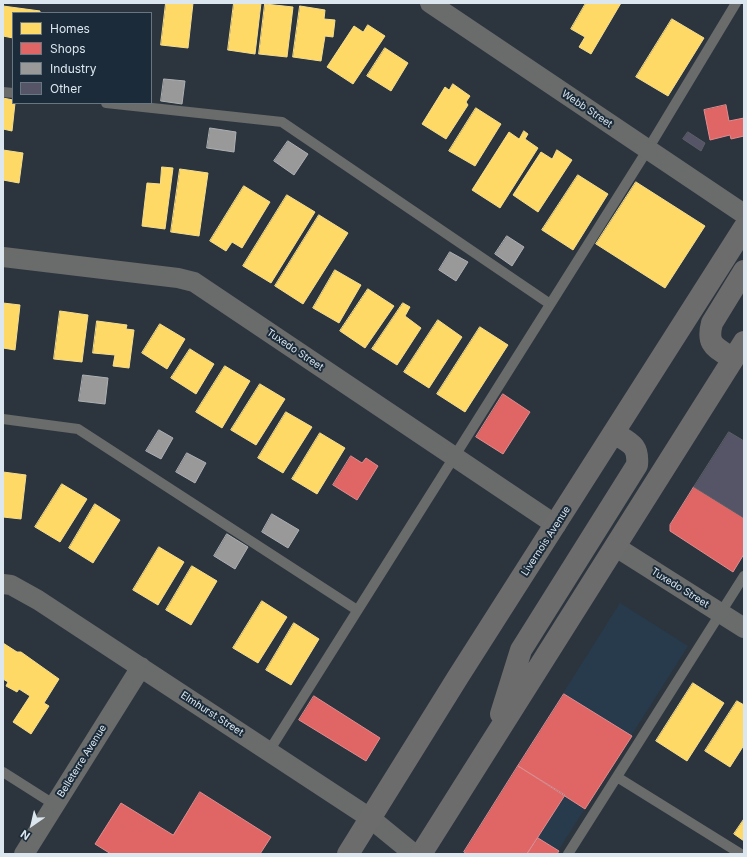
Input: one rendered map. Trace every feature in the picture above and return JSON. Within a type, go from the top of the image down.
[{"type":"main road","name":"Livernois Avenue","points":[[348,854],[744,228]]},
{"type":"main road","points":[[421,854],[616,547],[738,350],[713,345],[709,339],[717,314],[744,271]]},
{"type":"main road","points":[[493,740],[521,650],[637,465],[637,450],[633,445],[614,433]]},
{"type":"street","name":"Webb Street","points":[[430,3],[450,8],[648,149],[744,214]]},
{"type":"street","name":"Tuxedo Street","points":[[3,257],[178,278],[194,282],[556,525]]},
{"type":"street","name":"Tuxedo Street","points":[[616,547],[744,628]]},
{"type":"street","name":"Elmhurst Street","points":[[3,584],[11,585],[38,600],[269,751],[370,818],[414,854]]},
{"type":"street","name":"Belleterre Avenue","points":[[24,854],[141,667]]},
{"type":"lane","points":[[269,751],[453,456],[648,149],[736,3]]},
{"type":"lane","points":[[115,104],[282,122],[550,304]]},
{"type":"lane","points":[[3,419],[78,429],[357,610]]},
{"type":"lane","points":[[568,854],[744,576]]},
{"type":"lane","points":[[3,772],[54,805]]},
{"type":"lane","points":[[617,777],[741,854]]},
{"type":"shaded area","points":[[620,603],[688,646],[556,854],[473,854],[465,849]]},
{"type":"building: Homes","points":[[166,3],[193,3],[188,48],[161,45]]},
{"type":"building: Homes","points":[[234,3],[261,3],[255,54],[228,50]]},
{"type":"building: Homes","points":[[586,3],[621,3],[591,54],[579,47],[585,37],[571,29]]},
{"type":"building: Homes","points":[[265,4],[293,7],[287,57],[259,54]]},
{"type":"building: Homes","points":[[3,6],[40,11],[12,12],[12,38],[3,36]]},
{"type":"building: Homes","points":[[300,6],[325,10],[324,19],[335,20],[333,37],[325,36],[321,61],[293,57]]},
{"type":"building: Homes","points":[[672,19],[704,38],[668,96],[636,77]]},
{"type":"building: Homes","points":[[368,25],[385,36],[353,84],[327,67],[354,26],[363,32]]},
{"type":"building: Homes","points":[[385,48],[408,63],[391,91],[367,76]]},
{"type":"building: Homes","points":[[453,84],[470,96],[466,102],[468,105],[446,139],[422,124],[445,87],[449,90]]},
{"type":"building: Homes","points":[[3,98],[12,100],[12,104],[15,104],[12,131],[3,129]]},
{"type":"building: Homes","points":[[476,108],[501,124],[475,166],[449,151]]},
{"type":"building: Homes","points":[[524,131],[528,134],[525,139],[538,148],[500,208],[472,190],[509,132],[519,139]]},
{"type":"building: Homes","points":[[3,150],[23,153],[19,183],[3,180]]},
{"type":"building: Homes","points":[[557,150],[572,160],[538,212],[513,195],[541,152],[552,159]]},
{"type":"building: Homes","points":[[162,167],[173,168],[165,229],[142,226],[147,183],[160,184]]},
{"type":"building: Homes","points":[[180,169],[208,173],[199,236],[171,232]]},
{"type":"building: Homes","points":[[578,175],[608,194],[573,250],[542,230]]},
{"type":"building: Homes","points":[[636,182],[705,226],[665,288],[596,244]]},
{"type":"building: Homes","points":[[244,186],[270,202],[242,248],[232,242],[226,251],[210,241]]},
{"type":"building: Homes","points":[[287,195],[315,212],[271,283],[243,266]]},
{"type":"building: Homes","points":[[319,215],[348,233],[303,304],[275,286]]},
{"type":"building: Homes","points":[[335,270],[361,285],[339,323],[313,308]]},
{"type":"building: Homes","points":[[368,289],[394,306],[365,348],[340,331]]},
{"type":"building: Homes","points":[[3,303],[20,305],[15,350],[3,348]]},
{"type":"building: Homes","points":[[403,303],[410,307],[405,316],[421,328],[397,365],[372,349]]},
{"type":"building: Homes","points":[[60,311],[88,315],[82,362],[54,359]]},
{"type":"building: Homes","points":[[438,320],[462,337],[429,388],[404,372]]},
{"type":"building: Homes","points":[[97,321],[127,325],[126,329],[134,330],[129,368],[113,366],[115,355],[93,353]]},
{"type":"building: Homes","points":[[160,324],[185,339],[167,369],[142,353]]},
{"type":"building: Homes","points":[[480,327],[508,345],[465,412],[437,394]]},
{"type":"building: Homes","points":[[190,349],[214,364],[196,394],[171,378]]},
{"type":"building: Homes","points":[[225,366],[250,381],[222,428],[196,412]]},
{"type":"building: Homes","points":[[260,384],[285,399],[256,445],[231,430]]},
{"type":"building: Homes","points":[[286,412],[312,427],[283,473],[258,458]]},
{"type":"building: Homes","points":[[320,433],[345,448],[317,494],[292,479]]},
{"type":"building: Homes","points":[[3,472],[26,475],[21,519],[3,517]]},
{"type":"building: Homes","points":[[62,484],[87,499],[60,542],[35,527]]},
{"type":"building: Homes","points":[[95,504],[120,520],[93,563],[69,548]]},
{"type":"building: Homes","points":[[159,547],[184,562],[158,605],[133,590]]},
{"type":"building: Homes","points":[[192,566],[217,581],[191,625],[166,610]]},
{"type":"building: Homes","points":[[262,601],[287,617],[258,663],[233,648]]},
{"type":"building: Homes","points":[[294,623],[319,639],[291,685],[266,670]]},
{"type":"building: Homes","points":[[3,643],[17,652],[21,652],[59,679],[44,703],[49,706],[31,734],[13,722],[30,696],[19,689],[17,692],[6,686],[8,682],[3,679]]},
{"type":"building: Homes","points":[[693,683],[724,703],[687,761],[656,741]]},
{"type":"building: Homes","points":[[737,701],[744,705],[744,745],[730,767],[705,751]]},
{"type":"building: Homes","points":[[744,819],[744,841],[734,834]]},
{"type":"building: Shops","points":[[726,105],[729,121],[744,118],[744,136],[731,139],[730,135],[710,140],[704,110]]},
{"type":"building: Shops","points":[[503,394],[530,412],[503,454],[476,437]]},
{"type":"building: Shops","points":[[351,456],[362,463],[366,458],[378,466],[357,500],[333,485]]},
{"type":"building: Shops","points":[[694,487],[744,518],[744,554],[733,572],[670,531],[670,525]]},
{"type":"building: Shops","points":[[564,694],[632,736],[585,809],[518,766]]},
{"type":"building: Shops","points":[[314,696],[380,738],[366,761],[299,720]]},
{"type":"building: Shops","points":[[518,766],[565,795],[527,854],[467,854],[464,852]]},
{"type":"building: Shops","points":[[200,792],[271,837],[260,854],[111,854],[95,844],[121,803],[173,835]]},
{"type":"building: Shops","points":[[538,838],[559,851],[557,854],[527,854]]},
{"type":"building: Industry","points":[[164,79],[185,81],[182,104],[161,101]]},
{"type":"building: Industry","points":[[210,128],[236,132],[234,152],[207,148]]},
{"type":"building: Industry","points":[[288,141],[308,154],[294,175],[274,161]]},
{"type":"building: Industry","points":[[507,236],[524,247],[512,266],[495,254]]},
{"type":"building: Industry","points":[[450,252],[468,262],[456,281],[439,270]]},
{"type":"building: Industry","points":[[83,375],[108,378],[105,404],[79,401]]},
{"type":"building: Industry","points":[[159,430],[173,438],[161,459],[146,451]]},
{"type":"building: Industry","points":[[187,453],[206,463],[195,483],[176,472]]},
{"type":"building: Industry","points":[[272,514],[299,530],[288,548],[262,532]]},
{"type":"building: Industry","points":[[227,534],[248,547],[235,569],[214,556]]},
{"type":"building: Other","points":[[688,132],[705,143],[701,151],[683,139]]},
{"type":"building: Other","points":[[729,432],[744,441],[744,518],[694,487]]}]
